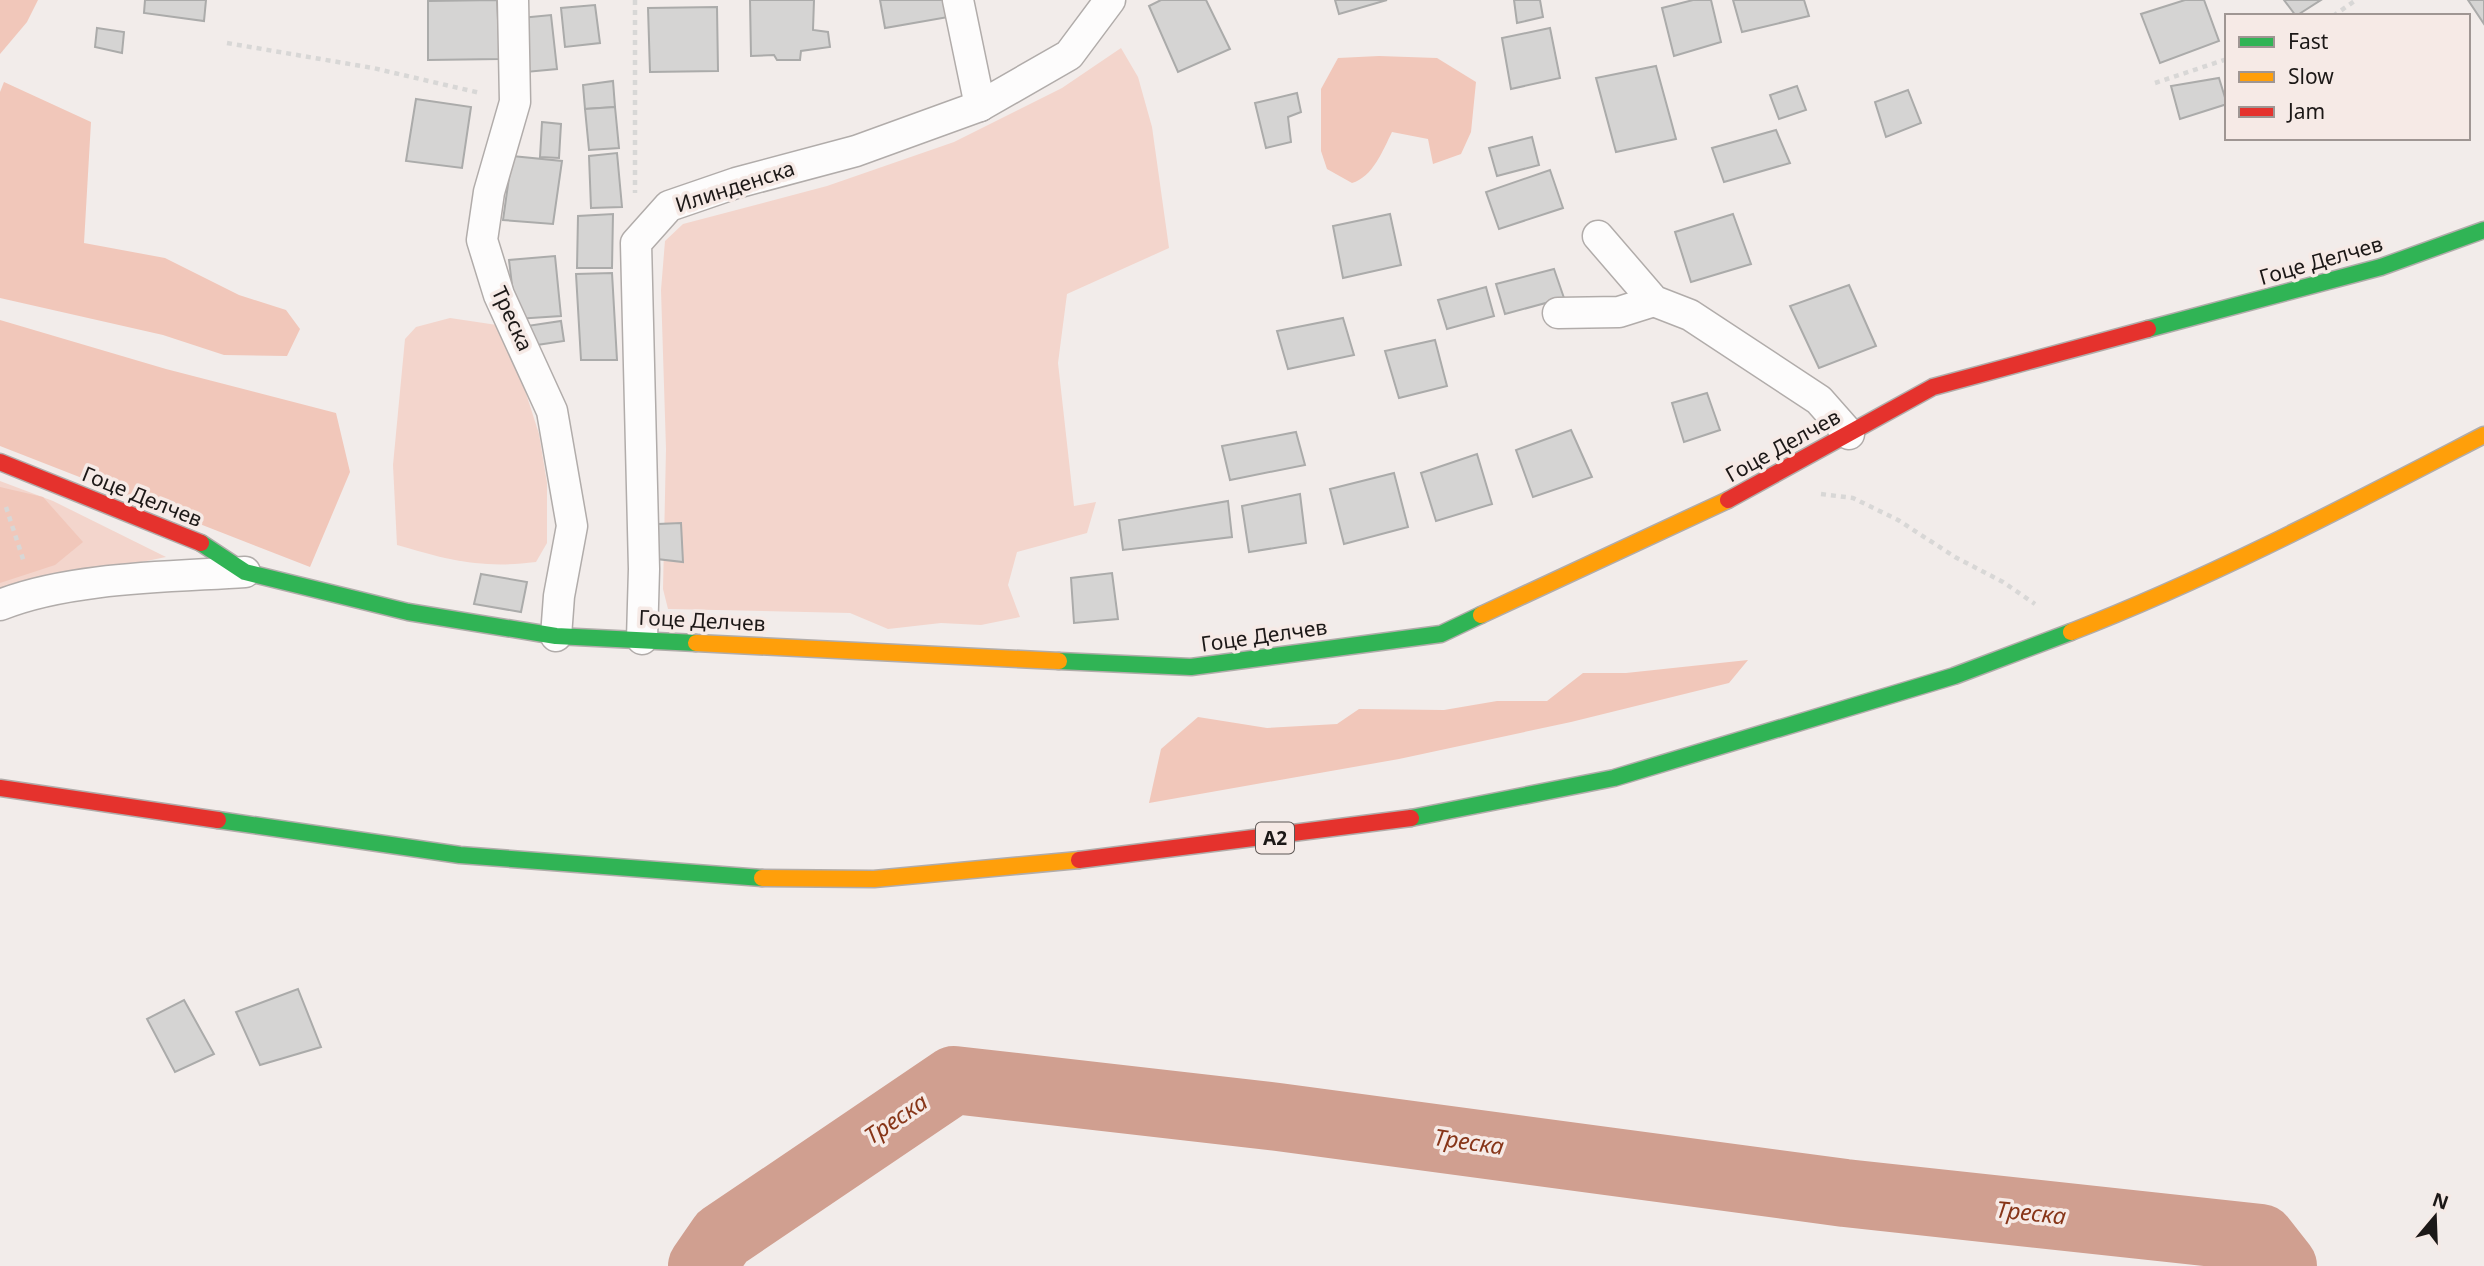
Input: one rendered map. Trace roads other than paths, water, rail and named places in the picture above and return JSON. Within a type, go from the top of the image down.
[{"type":"street","name":"Треска","points":[[513,0],[515,102],[489,192],[482,240],[499,295],[552,411],[572,527],[559,596],[556,636]]},
{"type":"street","points":[[958,0],[980,106]]},
{"type":"street","name":"Илинденска","points":[[642,639],[644,569],[636,243],[669,206],[736,183],[856,151],[980,106],[1069,55],[1110,0]]},
{"type":"street","name":"Гоце Делчев","points":[[0,462],[197,540],[245,572],[408,612],[556,636],[1191,667],[1441,634],[1737,496],[1933,387],[2381,267],[2484,230]]},
{"type":"street","points":[[1598,236],[1654,301],[1690,314],[1819,400],[1849,434]]},
{"type":"street","points":[[1558,313],[1619,312],[1654,301]]},
{"type":"street","name":"A2","points":[[0,788],[460,855],[727,878],[874,878],[1051,864],[1415,818],[1614,778],[1954,676],[2127,610],[2318,521],[2484,435]]},
{"type":"street","points":[[13,601],[118,581],[245,572]]},
{"type":"waterway","name":"Треска","points":[[702,1266],[722,1237],[954,1080],[1278,1117],[1845,1193],[2261,1238],[2283,1266]]}]
